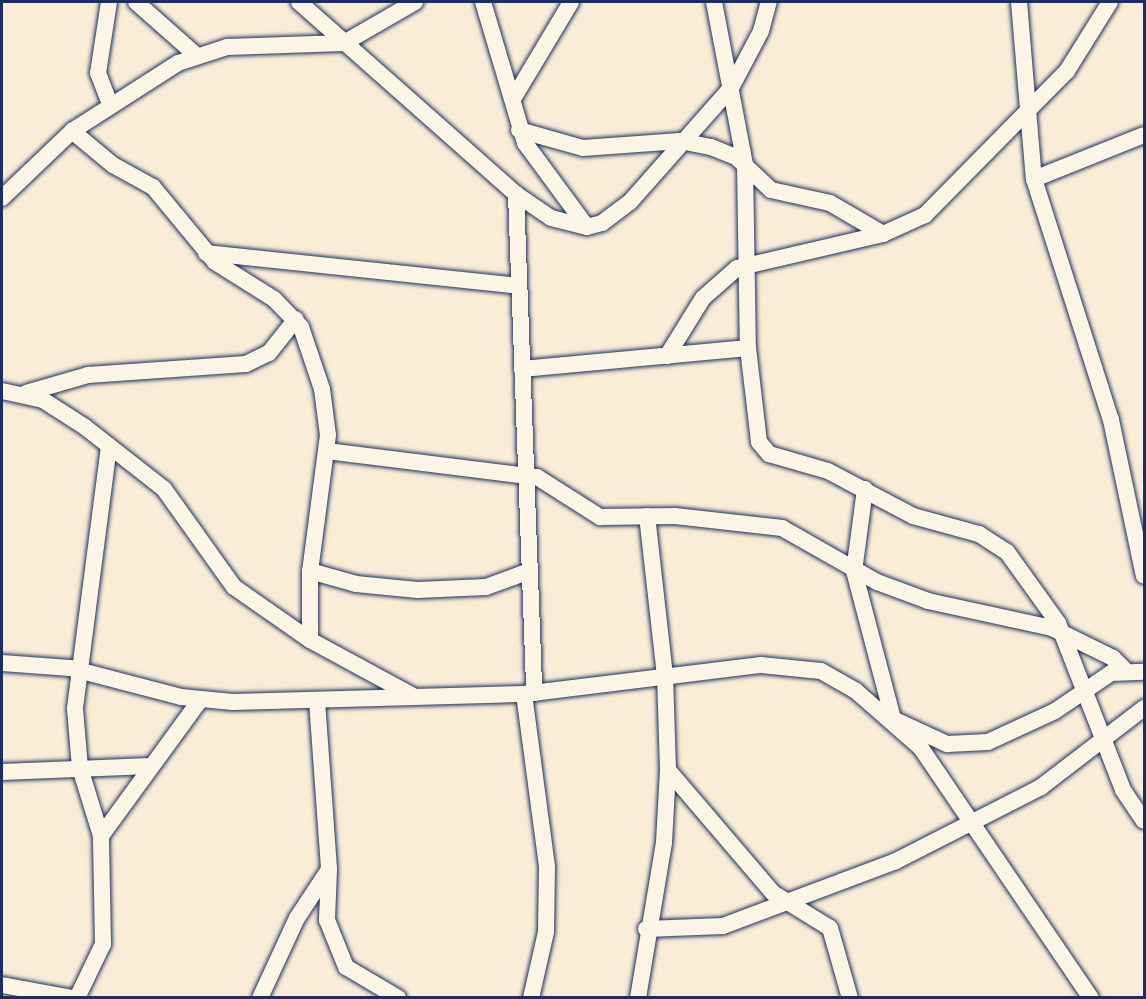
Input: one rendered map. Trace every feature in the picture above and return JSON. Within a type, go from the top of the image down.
[{"type":"street","points":[[109,2],[98,73],[110,105]]},
{"type":"street","points":[[136,2],[196,55]]},
{"type":"street","points":[[299,2],[516,194],[551,218],[587,227],[602,224],[630,202],[680,141],[731,88],[761,31],[769,2]]},
{"type":"street","points":[[2,198],[72,130],[196,55],[227,47],[344,43],[415,2]]},
{"type":"street","points":[[483,2],[513,99],[519,130],[587,227]]},
{"type":"street","points":[[513,99],[570,2]]},
{"type":"street","points":[[714,2],[745,164],[748,348],[761,446],[865,489],[913,516],[994,541],[1026,577],[1063,634],[1083,692],[1106,743],[1123,790],[1144,821]]},
{"type":"street","points":[[1019,2],[1026,117],[1034,179],[1111,420],[1144,576]]},
{"type":"street","points":[[668,356],[714,285],[747,263],[883,234],[925,215],[1026,117],[1082,52],[1110,2]]},
{"type":"street","points":[[72,130],[113,165],[153,187],[206,253],[296,319],[322,388],[327,451],[310,571],[310,640]]},
{"type":"street","points":[[519,130],[583,148],[680,141],[723,150],[745,164],[771,190],[830,203],[883,234]]},
{"type":"street","points":[[1034,179],[1144,135]]},
{"type":"street","points":[[516,194],[529,693],[547,867],[546,932],[531,998]]},
{"type":"street","points":[[206,253],[518,286]]},
{"type":"street","points":[[26,393],[88,375],[255,362],[269,353],[296,319]]},
{"type":"street","points":[[522,369],[748,348]]},
{"type":"street","points":[[2,391],[26,393],[53,405],[109,446],[164,489],[227,581],[310,640],[416,697]]},
{"type":"street","points":[[2,985],[75,998],[103,944],[101,836],[80,768],[74,722],[77,669],[109,446]]},
{"type":"street","points":[[327,451],[524,474],[548,482],[595,516],[647,516],[782,528],[812,540],[854,571],[928,601],[1063,634],[1113,657],[1125,670]]},
{"type":"street","points":[[865,489],[854,571],[893,719],[939,741],[969,746],[1018,731],[1125,670],[1144,672]]},
{"type":"street","points":[[638,998],[646,929],[664,842],[668,770],[665,676],[647,516]]},
{"type":"street","points":[[310,571],[356,584],[418,590],[486,587],[527,572]]},
{"type":"street","points":[[2,663],[77,669],[200,700],[317,701],[529,693],[665,676],[802,666],[842,682],[893,719],[921,748],[975,822],[1091,998]]},
{"type":"street","points":[[101,836],[200,700]]},
{"type":"street","points":[[317,701],[329,870],[327,920],[341,960],[398,998]]},
{"type":"street","points":[[646,929],[723,926],[877,870],[975,822],[1106,743],[1144,708]]},
{"type":"street","points":[[2,772],[150,766]]},
{"type":"street","points":[[668,770],[786,903],[830,928],[850,998]]},
{"type":"street","points":[[260,998],[297,918],[329,870]]}]
